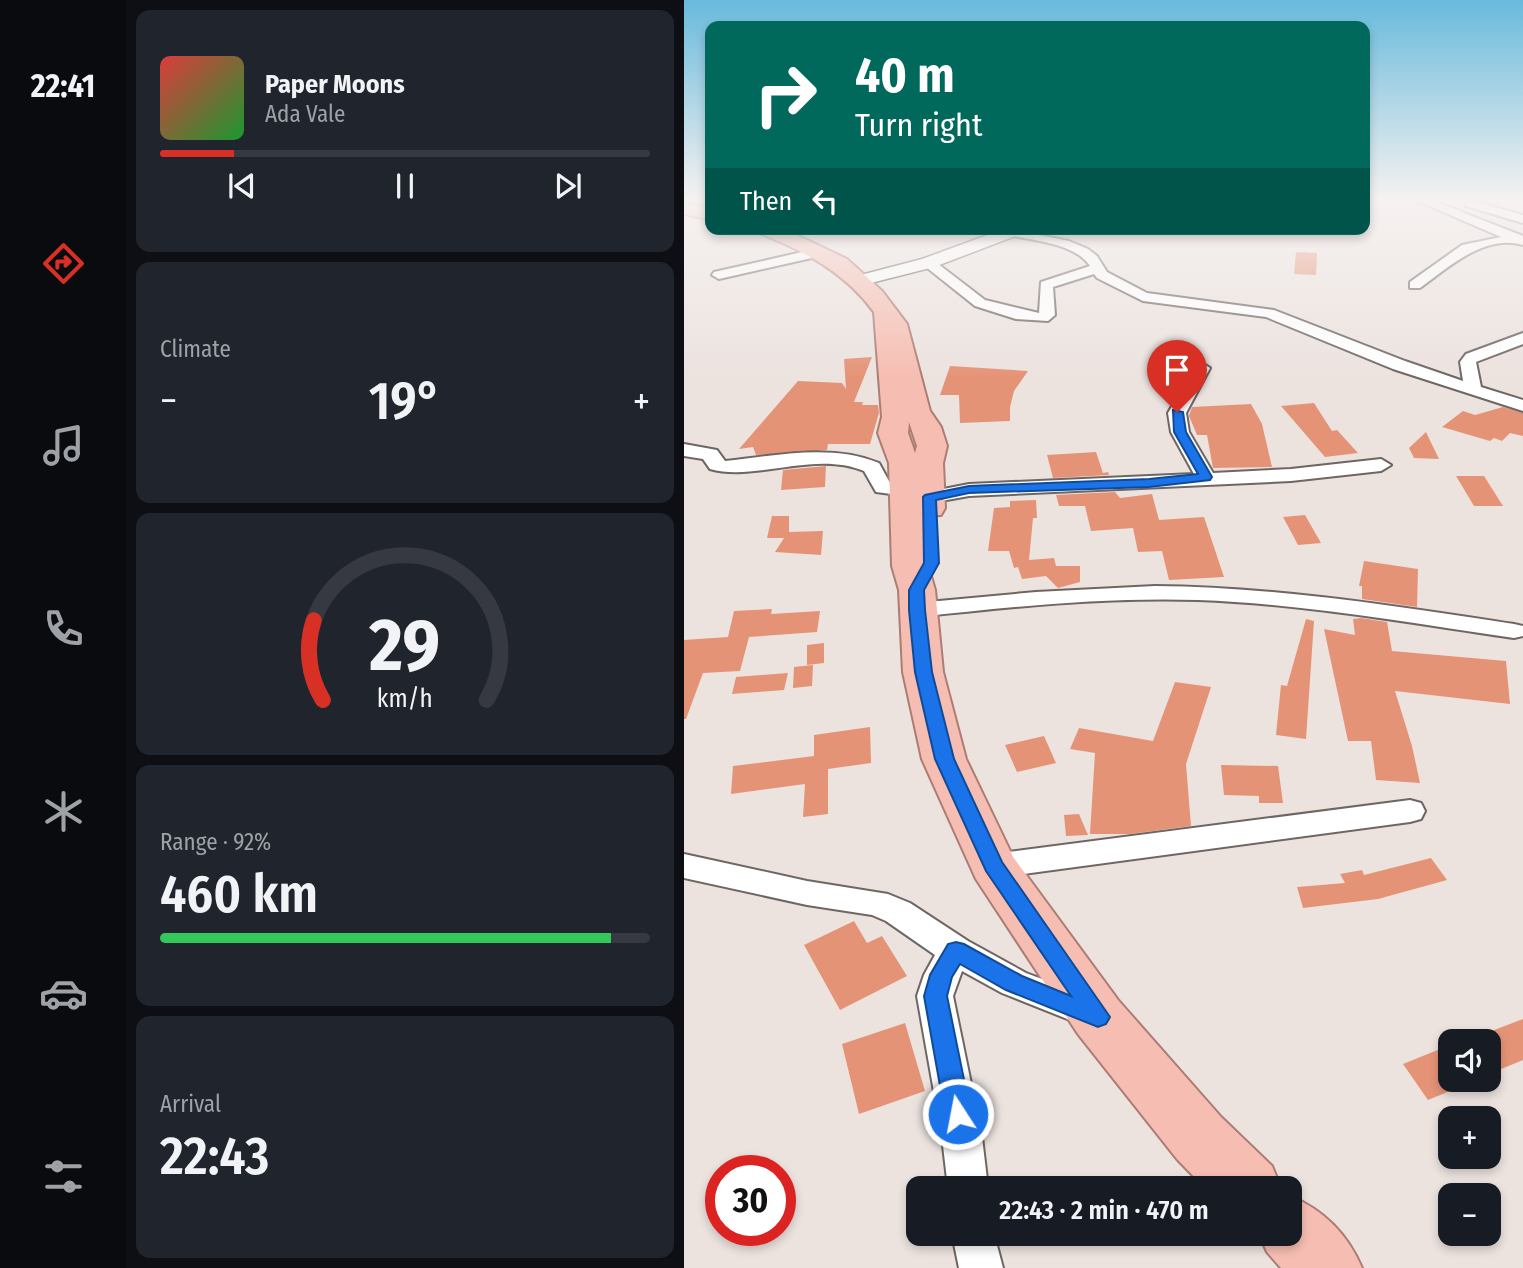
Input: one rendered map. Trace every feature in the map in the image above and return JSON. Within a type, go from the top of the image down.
[{"type":"highway","points":[[828,258],[859,281],[885,313],[896,417],[893,433],[918,494],[910,566],[917,600],[923,672],[944,759],[993,866],[1098,1017],[1199,1138],[1237,1176]]},
{"type":"highway","points":[[1302,1241],[1328,1268]]},
{"type":"street","points":[[719,275],[793,258]]},
{"type":"street","points":[[859,281],[941,258]]},
{"type":"street","points":[[1091,258],[1102,275],[1142,297],[1269,313],[1399,365],[1523,405]]},
{"type":"street","points":[[1415,285],[1453,258]]},
{"type":"street","points":[[928,263],[980,303],[1016,314],[1043,318],[1047,315],[1046,285],[1098,268]]},
{"type":"street","points":[[1473,388],[1468,362],[1472,357],[1523,338]]},
{"type":"street","points":[[1202,368],[1177,412],[1180,432],[1206,477]]},
{"type":"street","points":[[684,450],[710,454],[717,465],[724,467],[832,458],[853,459],[872,467],[883,488],[918,494],[969,489],[1291,475],[1381,465]]},
{"type":"street","points":[[917,600],[1088,595],[1234,595],[1514,631]]},
{"type":"street","points":[[993,866],[1410,811]]},
{"type":"street","points":[[684,866],[807,892],[877,903],[898,912],[956,951],[1014,983],[1098,1017]]},
{"type":"street","points":[[956,951],[941,975],[935,996],[962,1137],[967,1176]]},
{"type":"street","points":[[976,1246],[981,1268]]},
{"type":"building","points":[[1295,258],[1317,258],[1316,275],[1294,274]]},
{"type":"building","points":[[872,357],[854,402],[878,405],[879,413],[870,444],[828,444],[827,450],[756,455],[753,447],[739,449],[798,381],[842,383],[846,389],[844,359]]},
{"type":"building","points":[[950,366],[1028,371],[1014,391],[1010,421],[960,423],[959,395],[940,395]]},
{"type":"building","points":[[1314,403],[1332,431],[1337,430],[1358,453],[1325,457],[1281,406]]},
{"type":"building","points":[[1251,404],[1262,424],[1272,467],[1213,468],[1207,435],[1197,435],[1189,416],[1192,407]]},
{"type":"building","points":[[1503,407],[1523,413],[1523,436],[1510,433],[1502,441],[1494,438],[1490,441],[1442,427],[1463,411],[1475,415]]},
{"type":"building","points":[[1426,432],[1439,459],[1414,458],[1409,448]]},
{"type":"building","points":[[1096,452],[1103,473],[1108,472],[1109,475],[1053,478],[1047,455]]},
{"type":"building","points":[[826,466],[825,487],[781,490],[783,470]]},
{"type":"building","points":[[1456,476],[1484,476],[1503,506],[1474,506]]},
{"type":"building","points":[[1115,492],[1120,498],[1152,494],[1159,520],[1204,517],[1224,577],[1169,580],[1162,551],[1138,552],[1133,528],[1091,531],[1085,506],[1059,506],[1056,495]]},
{"type":"building","points":[[1036,500],[1037,518],[1033,518],[1029,560],[1054,558],[1056,566],[1080,566],[1080,582],[1058,588],[1046,576],[1022,579],[1018,567],[1014,568],[1009,551],[988,551],[994,508],[1010,507],[1010,501]]},
{"type":"building","points":[[1305,515],[1321,543],[1298,545],[1283,517]]},
{"type":"building","points":[[772,516],[789,516],[789,532],[823,531],[821,555],[775,552],[784,538],[767,538]]},
{"type":"building","points":[[1364,561],[1418,569],[1417,607],[1362,599],[1362,586],[1359,586]]},
{"type":"building","points":[[772,609],[771,614],[820,611],[817,632],[749,637],[740,671],[703,673],[684,719],[684,640],[728,637],[734,611]]},
{"type":"building","points":[[1306,619],[1314,621],[1306,739],[1276,735],[1281,685],[1287,686]]},
{"type":"building","points":[[1353,619],[1387,622],[1392,651],[1506,661],[1510,704],[1395,691],[1420,783],[1376,780],[1371,741],[1348,741],[1324,629],[1355,635]]},
{"type":"building","points":[[824,643],[824,663],[807,665],[807,645]]},
{"type":"building","points":[[813,665],[812,686],[793,688],[794,667]]},
{"type":"building","points":[[788,673],[784,690],[732,694],[736,677]]},
{"type":"building","points":[[1175,682],[1211,687],[1186,764],[1191,826],[1130,834],[1090,834],[1095,753],[1070,749],[1079,728],[1153,741]]},
{"type":"building","points":[[870,727],[871,763],[828,769],[828,814],[803,817],[805,784],[731,794],[733,766],[814,756],[814,735]]},
{"type":"building","points":[[1044,736],[1056,763],[1017,772],[1005,745]]},
{"type":"building","points":[[1221,765],[1278,766],[1283,803],[1259,803],[1259,796],[1224,795]]},
{"type":"building","points":[[1079,814],[1088,835],[1066,836],[1064,815]]},
{"type":"building","points":[[1431,858],[1447,880],[1378,899],[1303,908],[1297,887],[1345,883],[1340,874],[1362,870],[1364,875]]},
{"type":"building","points":[[854,921],[867,943],[882,936],[907,976],[840,1010],[804,945]]},
{"type":"building","points":[[1523,1019],[1523,1060],[1501,1069],[1501,1029],[1497,1029]]},
{"type":"building","points":[[905,1023],[925,1091],[859,1114],[842,1044]]},
{"type":"building","points":[[1438,1050],[1438,1092],[1448,1092],[1428,1100],[1403,1064]]},
{"type":"route","points":[[958,1114],[935,996],[941,975],[956,951],[1014,983],[1098,1017],[993,866],[944,759],[923,672],[917,610],[917,590],[931,563],[930,497],[969,489],[1149,483],[1206,477],[1180,432],[1177,412]]}]
